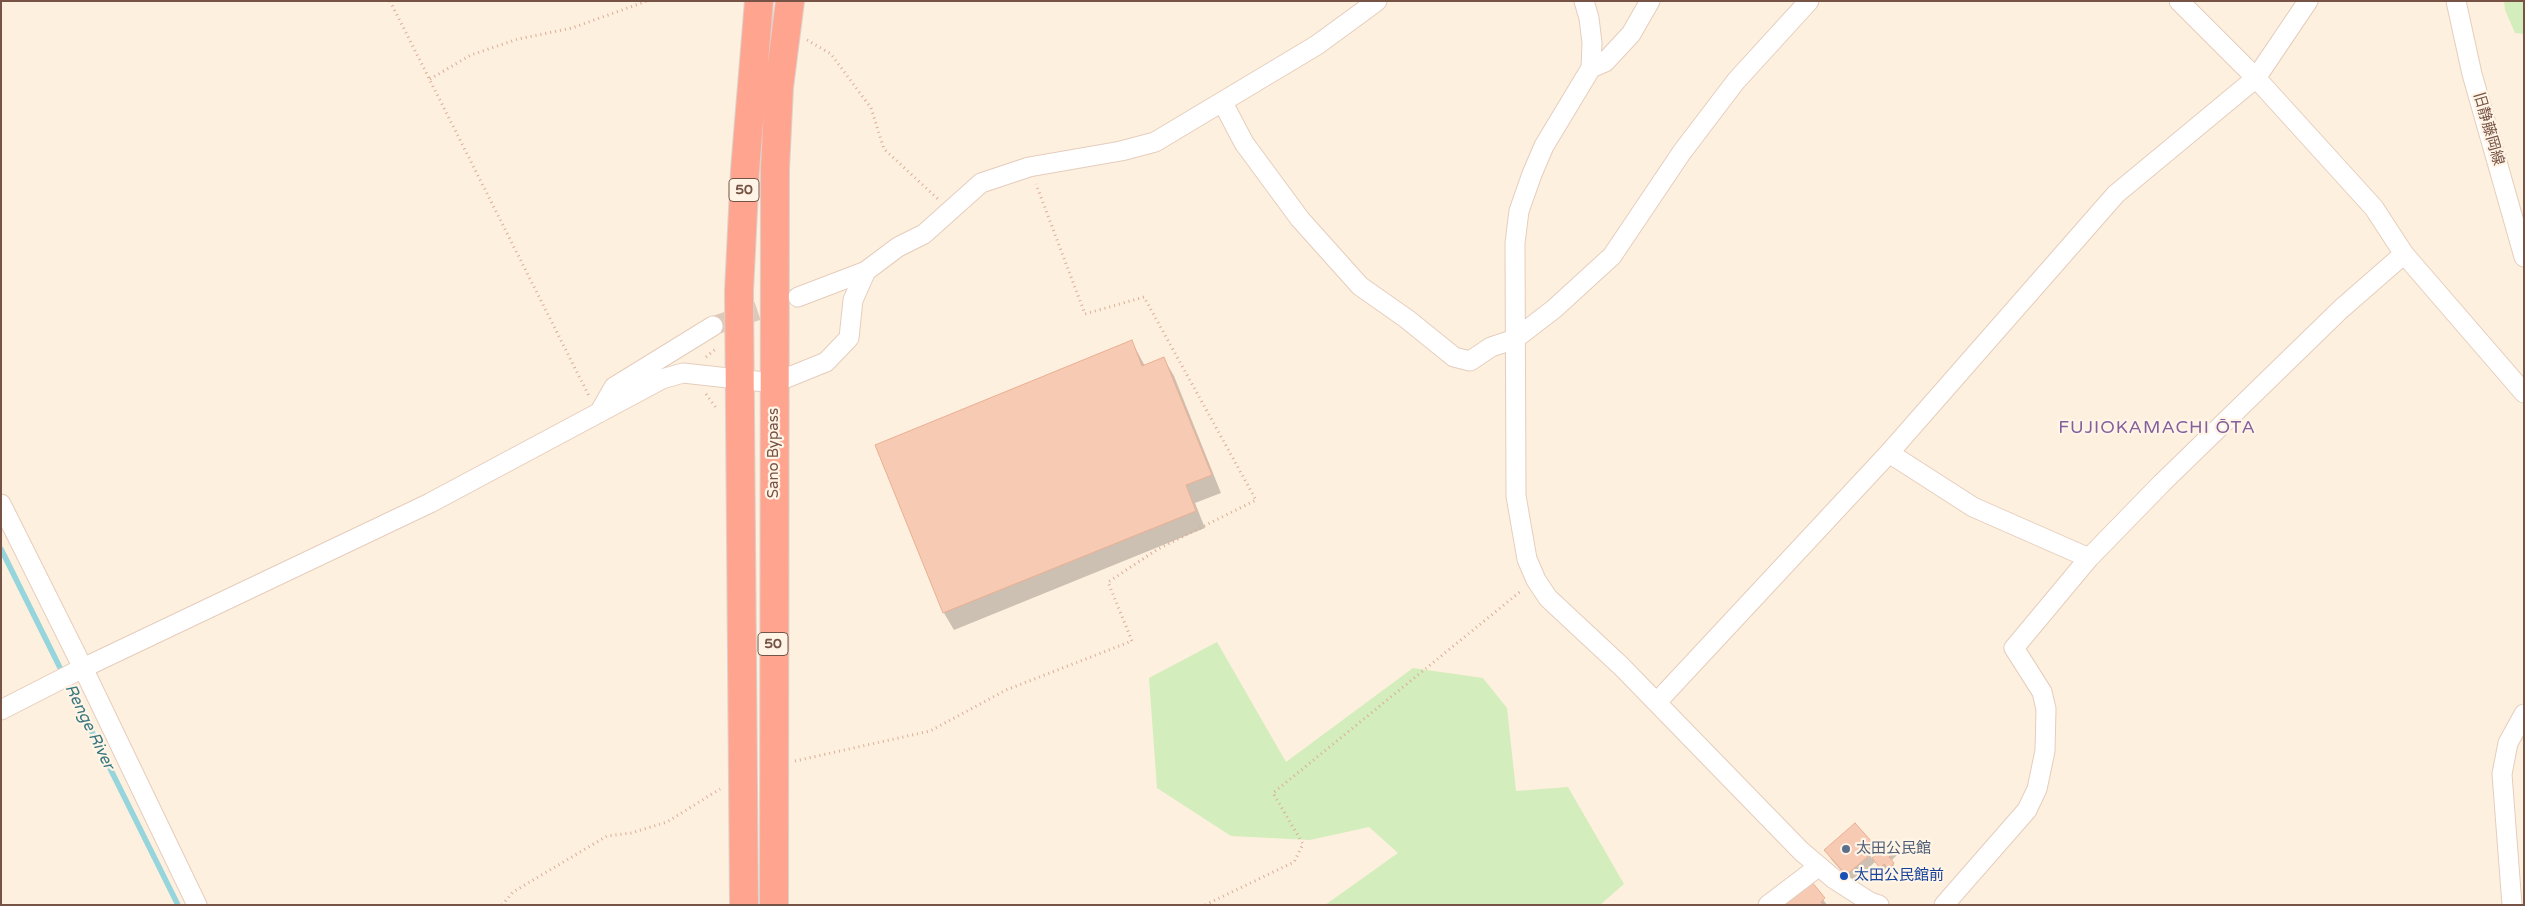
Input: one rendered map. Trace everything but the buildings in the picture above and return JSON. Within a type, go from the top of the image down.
[{"type":"highway","name":"50","points":[[744,905],[739,290],[759,1]]},
{"type":"highway","name":"Sano Bypass","points":[[774,905],[776,169],[779,87],[790,1]]},
{"type":"street","points":[[798,297],[866,271],[898,247],[924,234],[982,184],[1029,167],[1077,157],[1121,151],[1155,142],[1317,45],[1377,1]]},
{"type":"street","points":[[1584,1],[1589,18],[1592,43],[1592,68],[1544,146],[1519,211],[1515,243],[1516,496],[1521,538],[1527,559],[1536,580],[1548,598],[1572,623],[1622,667],[1818,867],[1873,904]]},
{"type":"street","points":[[1592,68],[1604,62],[1631,34],[1650,1]]},
{"type":"street","points":[[1223,103],[1244,143],[1300,219],[1360,286],[1407,319],[1454,357],[1470,362],[1492,347],[1515,339],[1554,309],[1612,256],[1682,152],[1736,81],[1809,1]]},
{"type":"street","points":[[2179,1],[2256,78],[2374,208],[2404,254],[2524,393]]},
{"type":"street","points":[[1657,702],[1889,452],[2116,194],[2256,78],[2308,1]]},
{"type":"street","name":"旧静藤岡線","points":[[2456,1],[2472,74],[2524,257]]},
{"type":"street","points":[[1944,905],[2027,810],[2037,789],[2045,751],[2046,709],[2042,692],[2014,648],[2089,558],[2263,383],[2341,309],[2404,254]]},
{"type":"street","points":[[1,710],[80,670],[430,503],[662,379],[682,373],[774,383],[826,362],[849,338],[852,300],[866,271]]},
{"type":"street","points":[[598,414],[614,387],[713,326]]},
{"type":"street","points":[[1889,452],[1973,507],[2089,558]]},
{"type":"street","points":[[1,504],[80,670],[197,905]]},
{"type":"street","points":[[2512,905],[2502,774],[2508,743],[2524,714]]},
{"type":"street","points":[[1768,905],[1818,867]]},
{"type":"path","points":[[390,1],[598,414]]},
{"type":"path","points":[[429,79],[472,55],[518,39],[572,28],[647,1]]},
{"type":"path","points":[[786,30],[807,39],[831,54],[871,108],[884,149],[950,210]]},
{"type":"path","points":[[773,766],[930,731],[1006,690],[1132,642],[1108,582],[1158,549],[1256,500],[1144,297],[1085,314],[1029,167]]},
{"type":"path","points":[[1205,905],[1294,862],[1303,844],[1273,793],[1536,580]]},
{"type":"path","points":[[502,905],[513,892],[607,836],[631,833],[667,822],[726,785],[742,783]]},
{"type":"green space","points":[[2504,1],[2524,1],[2524,34],[2515,33],[2505,10]]},
{"type":"green space","points":[[1217,642],[1286,762],[1413,668],[1483,678],[1507,708],[1516,791],[1568,787],[1624,884],[1600,905],[1325,905],[1398,853],[1369,827],[1310,840],[1231,836],[1157,788],[1149,678]]},
{"type":"waterway","name":"Renge River","points":[[1,549],[178,905]]},
{"type":"tunnel","points":[[713,326],[798,297]]},
{"type":"place","name":"太田公民館","points":[[1846,849]]},
{"type":"place","name":"太田公民館前","points":[[1844,876]]},
{"type":"district","name":"FUJIOKAMACHI ŌTA","points":[[2157,428]]}]
